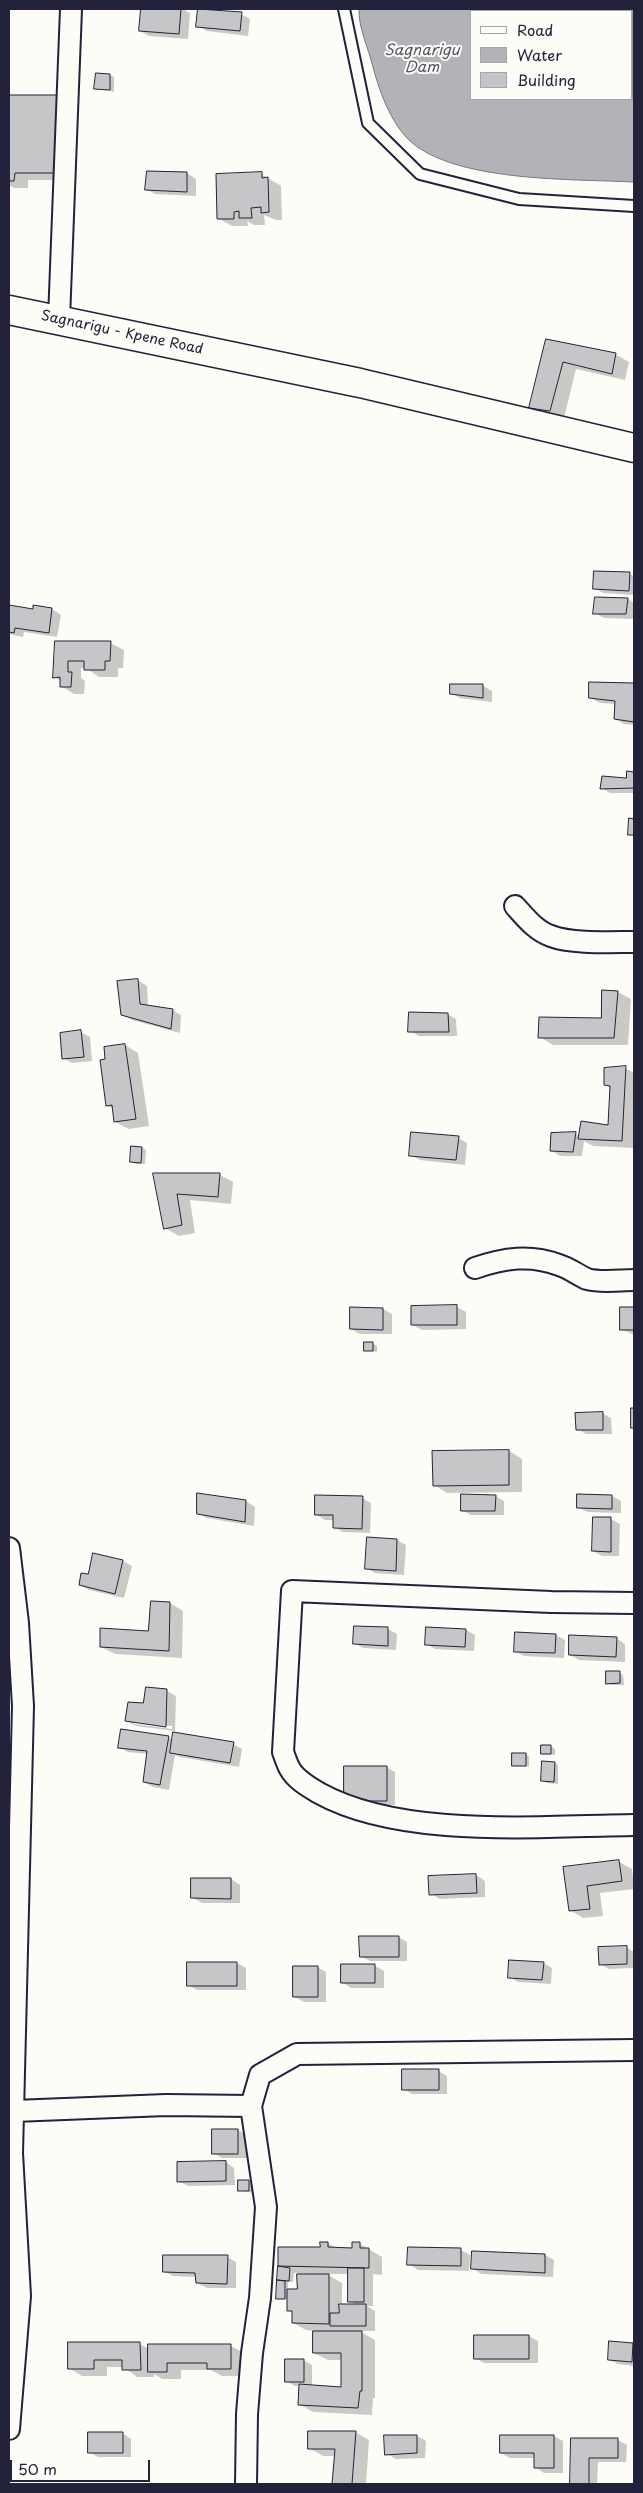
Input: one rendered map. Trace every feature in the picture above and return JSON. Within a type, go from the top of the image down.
[{"type":"street","points":[[59,320],[71,9]]},
{"type":"street","name":"Sagnarigu - Kpene Road","points":[[9,310],[453,404],[634,448]]},
{"type":"street","points":[[515,906],[532,925],[552,937],[598,942],[634,942]]},
{"type":"street","points":[[475,1268],[501,1259],[530,1258],[560,1265],[588,1279],[634,1280]]},
{"type":"street","points":[[9,1548],[18,1624],[23,1706],[12,2153],[20,2296],[9,2428]]},
{"type":"street","points":[[634,1603],[551,1602],[292,1591],[283,1752],[290,1770],[306,1785],[356,1810],[393,1818],[464,1825],[634,1825]]},
{"type":"street","points":[[246,2484],[248,2405],[252,2353],[260,2298],[266,2207],[251,2106],[260,2075],[297,2054],[634,2050]]},
{"type":"street","points":[[14,2111],[166,2105],[251,2106]]},
{"type":"lane","points":[[344,9],[368,123],[420,174],[519,199],[634,206]]},
{"type":"water","name":"Sagnarigu Dam","points":[[359,9],[634,9],[634,182],[551,179],[491,172],[437,158],[416,146],[394,121],[388,110],[360,23]]},
{"type":"building","points":[[141,9],[181,9],[179,34],[139,31]]},
{"type":"building","points":[[198,9],[242,12],[240,31],[196,27]]},
{"type":"building","points":[[96,73],[110,74],[110,90],[94,89]]},
{"type":"building","points":[[9,95],[57,95],[57,173],[15,173],[14,181],[9,181]]},
{"type":"building","points":[[147,171],[187,172],[187,192],[145,190]]},
{"type":"building","points":[[262,172],[262,178],[268,177],[269,212],[261,213],[261,207],[251,208],[252,218],[239,218],[239,211],[234,212],[234,219],[217,219],[216,174]]},
{"type":"building","points":[[546,339],[616,353],[612,374],[563,362],[550,411],[529,408]]},
{"type":"building","points":[[594,571],[630,572],[629,591],[593,589]]},
{"type":"building","points":[[595,597],[628,598],[626,614],[593,614]]},
{"type":"building","points":[[9,605],[33,609],[33,605],[52,608],[49,633],[15,628],[14,633],[9,632]]},
{"type":"building","points":[[55,641],[111,641],[110,661],[105,661],[105,670],[84,670],[84,661],[68,661],[68,672],[72,672],[71,687],[60,687],[60,677],[53,678]]},
{"type":"building","points":[[589,682],[634,683],[634,722],[614,719],[615,701],[589,698]]},
{"type":"building","points":[[450,684],[483,684],[483,698],[450,694]]},
{"type":"building","points":[[627,771],[634,772],[634,788],[600,789],[602,776],[626,778]]},
{"type":"building","points":[[629,818],[634,819],[634,835],[628,835]]},
{"type":"building","points":[[138,979],[140,1004],[173,1009],[171,1029],[121,1015],[117,981]]},
{"type":"building","points":[[602,990],[618,991],[614,1038],[538,1038],[539,1017],[601,1018]]},
{"type":"building","points":[[409,1012],[448,1013],[449,1032],[408,1032]]},
{"type":"building","points":[[81,1030],[84,1057],[62,1059],[60,1033]]},
{"type":"building","points":[[125,1044],[136,1119],[114,1122],[112,1105],[106,1106],[100,1060],[105,1059],[104,1047]]},
{"type":"building","points":[[626,1066],[622,1141],[578,1139],[581,1121],[608,1125],[610,1086],[604,1085],[604,1068]]},
{"type":"building","points":[[411,1132],[459,1136],[456,1160],[409,1156]]},
{"type":"building","points":[[576,1132],[573,1152],[550,1151],[551,1133]]},
{"type":"building","points":[[131,1146],[142,1147],[141,1163],[130,1162]]},
{"type":"building","points":[[153,1173],[220,1173],[218,1197],[177,1194],[182,1225],[164,1229]]},
{"type":"building","points":[[457,1305],[457,1325],[411,1325],[411,1306]]},
{"type":"building","points":[[350,1307],[383,1308],[383,1330],[350,1329]]},
{"type":"building","points":[[620,1307],[634,1307],[634,1330],[620,1330]]},
{"type":"building","points":[[364,1342],[373,1342],[373,1351],[364,1351]]},
{"type":"building","points":[[631,1408],[634,1408],[634,1428],[631,1428]]},
{"type":"building","points":[[603,1412],[603,1430],[576,1430],[575,1413]]},
{"type":"building","points":[[509,1450],[509,1485],[433,1486],[432,1451]]},
{"type":"building","points":[[197,1493],[246,1500],[245,1522],[197,1514]]},
{"type":"building","points":[[461,1494],[496,1495],[495,1511],[461,1511]]},
{"type":"building","points":[[577,1494],[612,1495],[612,1509],[577,1508]]},
{"type":"building","points":[[315,1495],[363,1496],[362,1529],[333,1528],[333,1515],[315,1515]]},
{"type":"building","points":[[593,1517],[611,1517],[611,1552],[592,1551]]},
{"type":"building","points":[[367,1537],[397,1539],[396,1571],[365,1569]]},
{"type":"building","points":[[93,1553],[123,1560],[115,1594],[79,1585],[81,1573],[88,1574]]},
{"type":"building","points":[[151,1601],[170,1602],[169,1651],[100,1647],[100,1628],[148,1631]]},
{"type":"building","points":[[354,1626],[388,1627],[388,1646],[353,1644]]},
{"type":"building","points":[[426,1627],[466,1629],[465,1647],[425,1645]]},
{"type":"building","points":[[515,1632],[556,1634],[555,1653],[514,1652]]},
{"type":"building","points":[[569,1635],[617,1637],[616,1657],[569,1655]]},
{"type":"building","points":[[606,1671],[620,1671],[620,1683],[606,1684]]},
{"type":"building","points":[[146,1687],[167,1689],[166,1727],[125,1721],[128,1702],[143,1703]]},
{"type":"building","points":[[121,1729],[169,1736],[160,1785],[143,1782],[147,1751],[118,1748]]},
{"type":"building","points":[[173,1732],[234,1742],[230,1763],[170,1753]]},
{"type":"building","points":[[541,1745],[551,1745],[551,1754],[541,1754]]},
{"type":"building","points":[[512,1753],[526,1753],[526,1766],[512,1766]]},
{"type":"building","points":[[542,1761],[555,1762],[554,1782],[541,1781]]},
{"type":"building","points":[[344,1766],[387,1766],[387,1801],[344,1801]]},
{"type":"building","points":[[619,1860],[622,1881],[587,1886],[590,1909],[569,1911],[563,1867]]},
{"type":"building","points":[[476,1874],[477,1893],[429,1895],[428,1876]]},
{"type":"building","points":[[191,1878],[231,1878],[231,1899],[191,1898]]},
{"type":"building","points":[[359,1936],[399,1936],[399,1957],[360,1957]]},
{"type":"building","points":[[627,1946],[627,1964],[599,1965],[598,1947]]},
{"type":"building","points":[[509,1960],[544,1962],[542,1980],[508,1978]]},
{"type":"building","points":[[187,1962],[237,1962],[237,1986],[187,1986]]},
{"type":"building","points":[[341,1964],[375,1964],[375,1983],[341,1983]]},
{"type":"building","points":[[293,1966],[318,1966],[318,1997],[293,1997]]},
{"type":"building","points":[[402,2069],[439,2069],[439,2090],[402,2090]]},
{"type":"building","points":[[212,2129],[238,2129],[238,2154],[212,2154]]},
{"type":"building","points":[[226,2161],[226,2181],[177,2182],[177,2162]]},
{"type":"building","points":[[238,2180],[249,2180],[249,2191],[238,2191]]},
{"type":"building","points":[[320,2242],[328,2242],[328,2247],[352,2248],[352,2242],[360,2242],[360,2248],[369,2248],[369,2268],[278,2266],[278,2247],[320,2247]]},
{"type":"building","points":[[408,2247],[461,2248],[461,2266],[407,2265]]},
{"type":"building","points":[[472,2251],[545,2254],[545,2273],[471,2269]]},
{"type":"building","points":[[163,2255],[228,2255],[227,2284],[196,2283],[195,2273],[163,2272]]},
{"type":"building","points":[[278,2266],[290,2268],[289,2281],[277,2280]]},
{"type":"building","points":[[348,2268],[364,2268],[364,2302],[348,2302]]},
{"type":"building","points":[[297,2274],[329,2274],[329,2324],[292,2323],[292,2311],[287,2311],[287,2289],[297,2289]]},
{"type":"building","points":[[277,2280],[285,2281],[285,2299],[276,2299]]},
{"type":"building","points":[[339,2304],[366,2304],[366,2326],[330,2326],[330,2313],[339,2313]]},
{"type":"building","points":[[313,2331],[362,2331],[362,2391],[360,2391],[358,2408],[298,2405],[299,2384],[341,2387],[341,2353],[313,2353]]},
{"type":"building","points":[[474,2335],[529,2335],[529,2359],[474,2359]]},
{"type":"building","points":[[609,2341],[633,2343],[632,2362],[608,2360]]},
{"type":"building","points":[[68,2342],[140,2342],[141,2370],[122,2370],[122,2360],[94,2360],[94,2369],[68,2369]]},
{"type":"building","points":[[148,2344],[231,2344],[231,2369],[207,2369],[207,2363],[167,2363],[167,2372],[148,2372]]},
{"type":"building","points":[[285,2359],[304,2359],[304,2382],[285,2382]]},
{"type":"building","points":[[308,2431],[356,2431],[352,2484],[332,2484],[335,2449],[308,2449]]},
{"type":"building","points":[[88,2432],[123,2432],[123,2453],[88,2453]]},
{"type":"building","points":[[384,2435],[417,2435],[417,2453],[385,2455]]},
{"type":"building","points":[[500,2435],[554,2435],[554,2468],[534,2468],[534,2453],[500,2453]]},
{"type":"building","points":[[571,2438],[618,2438],[618,2458],[589,2458],[589,2484],[570,2484]]}]
